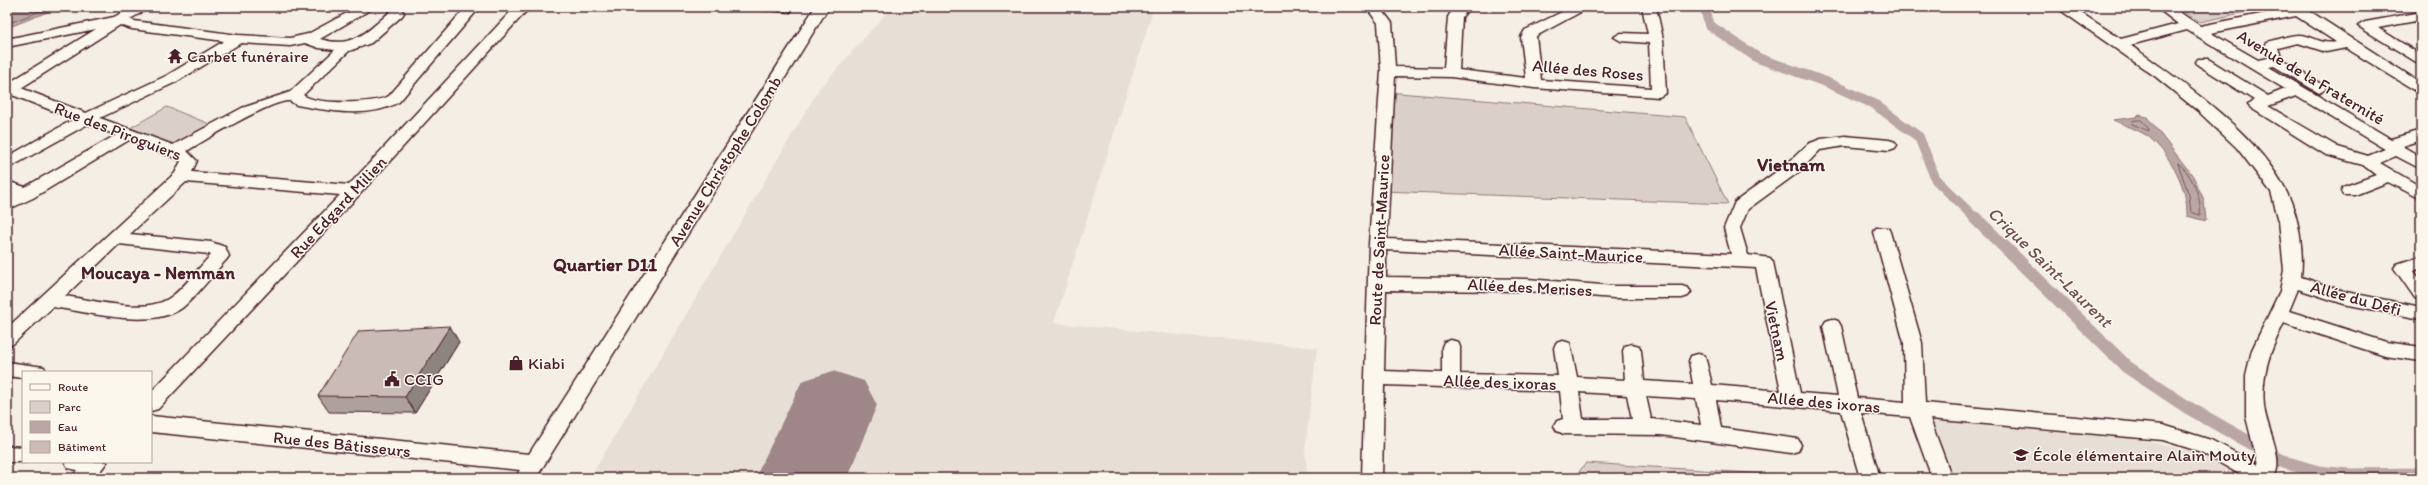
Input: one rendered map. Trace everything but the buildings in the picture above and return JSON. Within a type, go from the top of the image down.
[{"type":"street","points":[[9,88],[83,44],[118,20],[144,7]]},
{"type":"street","points":[[296,95],[297,100],[366,107],[389,103],[473,7]]},
{"type":"street","name":"Rue Edgard Milien","points":[[152,402],[160,385],[353,191],[523,7]]},
{"type":"street","name":"Avenue Christophe Colomb","points":[[529,470],[822,7]]},
{"type":"street","name":"Route de Saint-Maurice","points":[[1372,478],[1378,244],[1388,71],[1387,32],[1385,23],[1373,7]]},
{"type":"street","points":[[1451,73],[1455,17],[1457,11],[1463,7]]},
{"type":"street","points":[[1534,84],[1528,37],[1530,32],[1583,7]]},
{"type":"street","name":"Allée des Roses","points":[[1388,71],[1451,73],[1534,84],[1659,93],[1656,39],[1649,7]]},
{"type":"street","points":[[2063,7],[2176,85],[2214,117],[2245,147],[2275,186],[2284,205],[2289,228],[2292,255],[2292,280],[2257,361],[2253,390],[2257,424],[2262,441],[2264,472]]},
{"type":"street","name":"Avenue de la Fraternité","points":[[2163,7],[2194,28],[2421,164]]},
{"type":"street","points":[[7,43],[118,20],[132,25],[238,39],[284,42],[306,39],[362,8]]},
{"type":"street","points":[[2118,44],[2296,9],[2421,90]]},
{"type":"street","points":[[174,152],[228,119],[270,100],[296,95],[299,90],[341,53],[342,49],[366,40],[397,13]]},
{"type":"street","points":[[2421,16],[2365,26],[2421,61]]},
{"type":"street","points":[[1621,37],[1656,39]]},
{"type":"street","points":[[7,164],[85,119],[170,79],[238,39]]},
{"type":"street","points":[[306,39],[318,44],[341,46],[342,49]]},
{"type":"street","points":[[2276,61],[2272,45],[2299,39],[2326,48],[2349,43]]},
{"type":"street","points":[[2333,47],[2375,73]]},
{"type":"street","points":[[2256,65],[2276,61],[2319,88]]},
{"type":"street","points":[[2203,62],[2264,100]]},
{"type":"street","points":[[2399,76],[2421,71]]},
{"type":"street","name":"Rue des Piroguiers","points":[[7,339],[118,238],[182,176],[187,170],[189,161],[184,156],[85,119],[9,88]]},
{"type":"street","points":[[2298,90],[2264,100],[2256,105],[2332,151],[2369,161],[2388,176],[2421,194]]},
{"type":"street","points":[[7,206],[128,134]]},
{"type":"street","points":[[2369,161],[2421,135]]},
{"type":"street","points":[[1741,261],[1732,228],[1741,206],[1794,167],[1814,147],[1821,144],[1846,141],[1889,145]]},
{"type":"street","points":[[182,176],[353,191]]},
{"type":"street","points":[[2349,191],[2388,176]]},
{"type":"street","points":[[7,186],[27,194]]},
{"type":"street","points":[[1882,232],[1913,344],[1915,402],[1942,478]]},
{"type":"street","points":[[50,300],[143,313],[158,311],[176,303],[220,256],[220,251],[211,248],[118,238]]},
{"type":"street","name":"Allée Saint-Maurice","points":[[1378,244],[1764,262]]},
{"type":"street","name":"Vietnam","points":[[1764,262],[1773,313],[1792,399]]},
{"type":"street","name":"Allée du Défi","points":[[2421,262],[2403,268],[2421,294]]},
{"type":"street","name":"Allée du Défi","points":[[2292,280],[2344,298],[2421,313]]},
{"type":"street","name":"Allée des Merises","points":[[1377,282],[1424,285],[1527,285],[1614,292],[1682,292]]},
{"type":"street","points":[[2278,314],[2385,348],[2421,354]]},
{"type":"street","points":[[1832,326],[1849,405],[1870,478]]},
{"type":"street","points":[[1451,347],[1451,381]]},
{"type":"street","points":[[1563,348],[1568,384],[1569,426],[1643,427],[1713,434],[1791,445]]},
{"type":"street","points":[[1632,351],[1635,389],[1643,427]]},
{"type":"street","points":[[1698,361],[1713,434]]},
{"type":"street","points":[[7,369],[27,371]]},
{"type":"street","name":"Allée des ixoras","points":[[1374,378],[1568,384],[1705,392],[2172,433],[2223,453],[2264,472]]},
{"type":"street","name":"Rue des Bâtisseurs","points":[[152,424],[529,470]]},
{"type":"street","points":[[7,454],[22,456]]},
{"type":"shaded area","points":[[892,7],[1154,7],[1054,323],[1317,348],[1305,450],[1308,478],[590,478],[819,89]]},
{"type":"shaded area","name":"École élémentaire Alain Mouty","points":[[1928,420],[2092,432],[2122,436],[2208,455],[2244,478],[1947,478]]},
{"type":"green space","points":[[2177,7],[2268,7],[2200,22]]},
{"type":"green space","points":[[1387,92],[1685,117],[1728,204],[1381,191]]},
{"type":"green space","points":[[167,107],[212,125],[176,146],[130,128]]},
{"type":"green space","points":[[1586,463],[1801,476],[1801,478],[1574,478]]},
{"type":"water","points":[[7,7],[60,7],[7,28]]},
{"type":"water","points":[[2139,115],[2147,117],[2193,176],[2204,200],[2206,221],[2187,216],[2185,194],[2177,173],[2157,145],[2145,134],[2113,120],[2137,117]]},
{"type":"waterway","name":"Crique Saint-Laurent","points":[[1705,7],[1709,25],[1758,58],[1826,82],[1874,104],[1919,137],[1936,180],[1976,219]]},
{"type":"waterway","name":"Crique Saint-Laurent","points":[[1975,218],[2127,367],[2187,407],[2284,462],[2318,472],[2349,475],[2421,474]]},
{"type":"waterway","name":"Crique Saint-Laurent","points":[[2318,472],[2321,478]]},
{"type":"taxiway","points":[[813,450],[849,417],[851,412],[847,405],[833,405]]},
{"type":"runway","points":[[801,478],[833,405]]},
{"type":"place","name":"Carbet funéraire","points":[[175,56]]},
{"type":"place","name":"Kiabi","points":[[516,363]]},
{"type":"place","name":"CCIG","points":[[392,379]]},
{"type":"place","name":"École élémentaire Alain Mouty","points":[[2021,455]]},
{"type":"district","name":"Vietnam","points":[[1791,164]]},
{"type":"district","name":"Quartier D11","points":[[605,264]]},
{"type":"district","name":"Moucaya - Nemman","points":[[158,273]]}]
